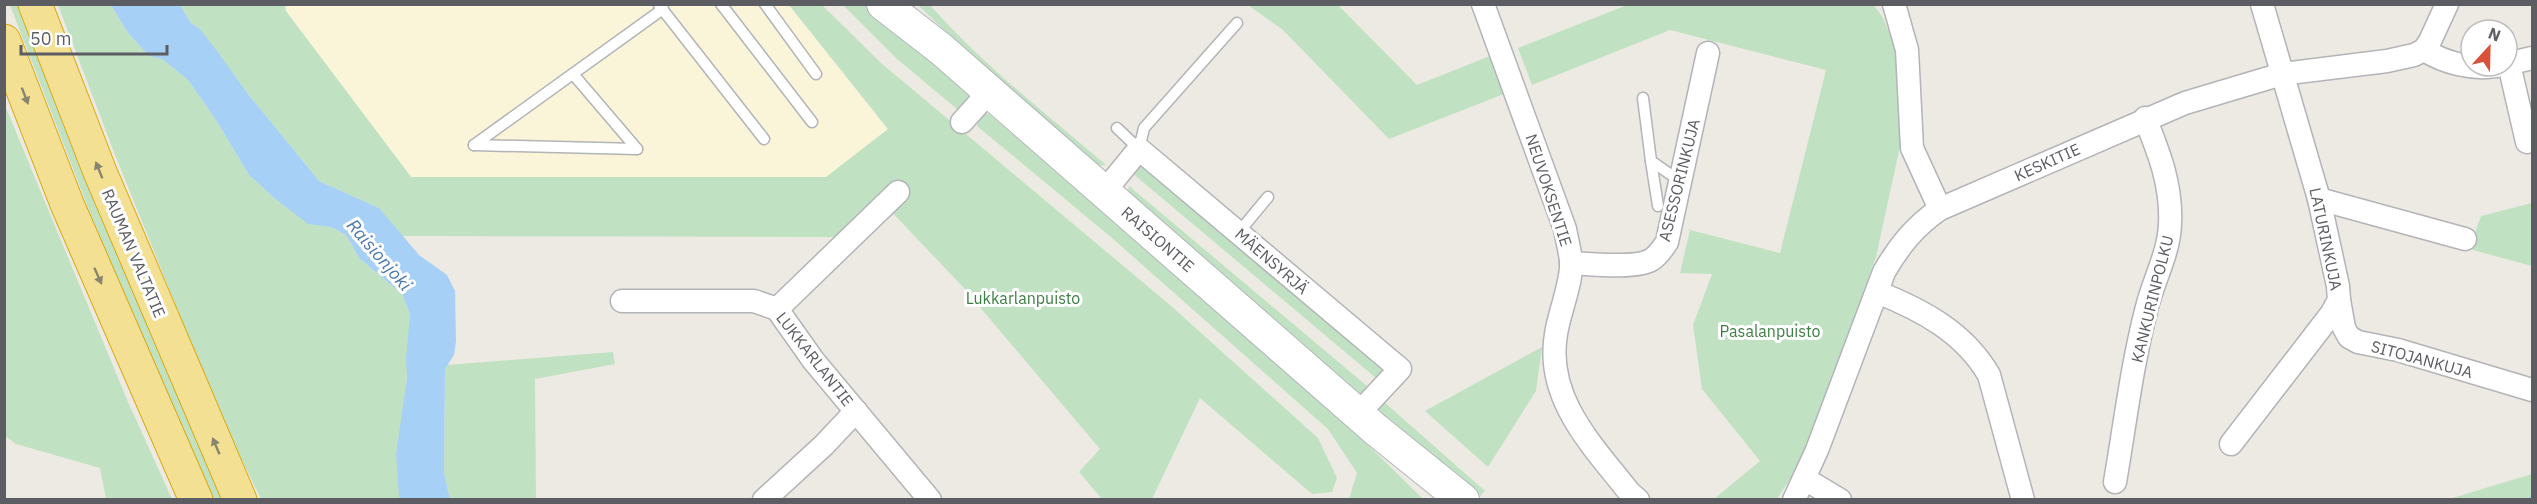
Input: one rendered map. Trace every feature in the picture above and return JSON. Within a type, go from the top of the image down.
[{"type":"highway","name":"RAUMAN VALTATIE","points":[[35,4],[100,172],[240,500]]},
{"type":"highway","points":[[4,41],[67,204],[196,500]]},
{"type":"main road","name":"RAISIONTIE","points":[[883,4],[940,49],[1366,421],[1463,500]]},
{"type":"main road","name":"RAISIONTIE","points":[[903,4],[940,49]]},
{"type":"main road","name":"RAISIONTIE","points":[[1366,421],[1439,500]]},
{"type":"street","name":"NEUVOKSENTIE","points":[[1483,4],[1565,230],[1571,263],[1555,336],[1556,369],[1563,401],[1578,428],[1638,500]]},
{"type":"street","points":[[1894,4],[1907,50],[1912,148],[1940,209]]},
{"type":"street","name":"LATURINKUJA","points":[[2231,444],[2332,313],[2339,300],[2319,199],[2262,4]]},
{"type":"street","points":[[2447,4],[2440,24],[2424,50],[2459,64]]},
{"type":"street","name":"KESKITIE","points":[[1794,500],[1805,479],[1884,272],[1901,244],[1921,222],[1940,209],[2145,118],[2186,103],[2282,74],[2387,61],[2414,55],[2424,50]]},
{"type":"street","name":"ASESSORINKUJA","points":[[1571,263],[1636,264],[1650,261],[1659,254],[1667,242],[1708,53]]},
{"type":"street","points":[[2508,78],[2527,142]]},
{"type":"street","points":[[962,122],[988,92]]},
{"type":"street","name":"KANKURINPOLKU","points":[[2115,482],[2140,338],[2147,306],[2166,251],[2170,224],[2165,173],[2160,151],[2145,118]]},
{"type":"street","points":[[1104,192],[1139,149]]},
{"type":"street","name":"MÄENSYRJÄ","points":[[1139,149],[1400,369],[1366,421]]},
{"type":"street","points":[[777,309],[898,192]]},
{"type":"street","points":[[2319,199],[2465,239]]},
{"type":"street","points":[[1877,292],[1937,320],[1960,338],[1979,358],[1989,375],[2023,500]]},
{"type":"street","name":"SITOJANKUJA","points":[[2339,300],[2344,328],[2349,337],[2358,342],[2397,350],[2532,390]]},
{"type":"street","name":"LUKKARLANTIE","points":[[622,301],[754,301],[777,309],[813,360],[930,500]]},
{"type":"street","points":[[764,500],[824,445],[856,411]]},
{"type":"street","points":[[1805,479],[1840,500]]},
{"type":"lane","points":[[721,4],[812,122]]},
{"type":"lane","points":[[765,4],[816,74]]},
{"type":"lane","points":[[573,74],[637,149],[474,145],[661,7],[764,140]]},
{"type":"lane","points":[[1139,149],[1144,128],[1237,23]]},
{"type":"lane","points":[[1643,98],[1658,206]]},
{"type":"lane","points":[[1117,128],[1139,149]]},
{"type":"lane","points":[[1651,161],[1681,181]]},
{"type":"lane","points":[[1239,232],[1268,197]]},
{"type":"shaded area","points":[[285,4],[789,5],[888,130],[826,177],[411,177],[285,11]]},
{"type":"green space","name":"Pasalanpuisto","points":[[1873,4],[1883,18],[1894,44],[1900,82],[1902,137],[1876,257],[1803,459],[1777,499],[1714,499],[1760,461],[1702,389],[1693,325],[1712,274],[1680,273],[1690,230],[1780,253],[1826,70],[1670,30],[1532,85],[1518,48],[1627,5]]},
{"type":"green space","points":[[10,5],[21,5],[225,499],[211,499],[203,481],[91,215]]},
{"type":"green space","points":[[58,5],[111,5],[128,33],[149,56],[162,59],[188,80],[216,120],[249,175],[274,198],[308,223],[331,227],[346,235],[360,259],[402,294],[410,314],[400,499],[261,499],[222,419],[115,155]]},
{"type":"green space","name":"Lukkarlanpuisto","points":[[180,5],[285,5],[286,11],[411,177],[826,177],[888,129],[789,5],[822,5],[881,63],[1170,305],[1318,438],[1337,478],[1332,492],[1312,494],[1200,398],[1152,499],[1102,499],[1079,472],[1100,449],[962,286],[886,206],[837,237],[400,236],[379,208],[319,181],[248,94],[200,29],[191,23]]},
{"type":"green space","points":[[843,5],[870,5],[968,94],[968,100],[958,110],[896,58]]},
{"type":"green space","points":[[918,5],[930,5],[993,68],[1106,165],[1097,166],[994,78]]},
{"type":"green space","points":[[1248,5],[1338,5],[1417,85],[1490,56],[1504,94],[1389,139],[1283,30]]},
{"type":"green space","points":[[4,103],[128,402],[172,499],[106,499],[100,468],[16,444],[5,436]]},
{"type":"green space","points":[[989,114],[1264,350],[1423,499],[1349,499],[1357,473],[1328,429],[1112,238],[977,126],[979,116]]},
{"type":"green space","points":[[1146,164],[1391,369],[1376,378],[1131,172]]},
{"type":"green space","points":[[1129,186],[1367,386],[1361,395],[1133,200],[1128,191]]},
{"type":"green space","points":[[2532,203],[2532,266],[2469,249],[2481,216]]},
{"type":"green space","points":[[1542,347],[1536,391],[1488,467],[1425,411]]},
{"type":"green space","points":[[613,352],[615,364],[535,379],[536,500],[450,499],[444,473],[445,369],[447,365]]},
{"type":"green space","points":[[1384,402],[1485,491],[1480,496],[1431,458],[1378,410]]},
{"type":"green space","points":[[2532,474],[2532,499],[2449,499]]},
{"type":"water","name":"Raisionjoki","points":[[111,5],[180,5],[191,23],[200,29],[248,94],[319,181],[379,208],[419,255],[447,275],[455,291],[456,341],[454,355],[445,369],[444,473],[450,499],[400,499],[399,496],[396,454],[407,378],[406,359],[410,314],[402,294],[360,259],[346,235],[331,227],[308,224],[249,175],[216,120],[188,80],[162,59],[149,56],[128,33]]}]
